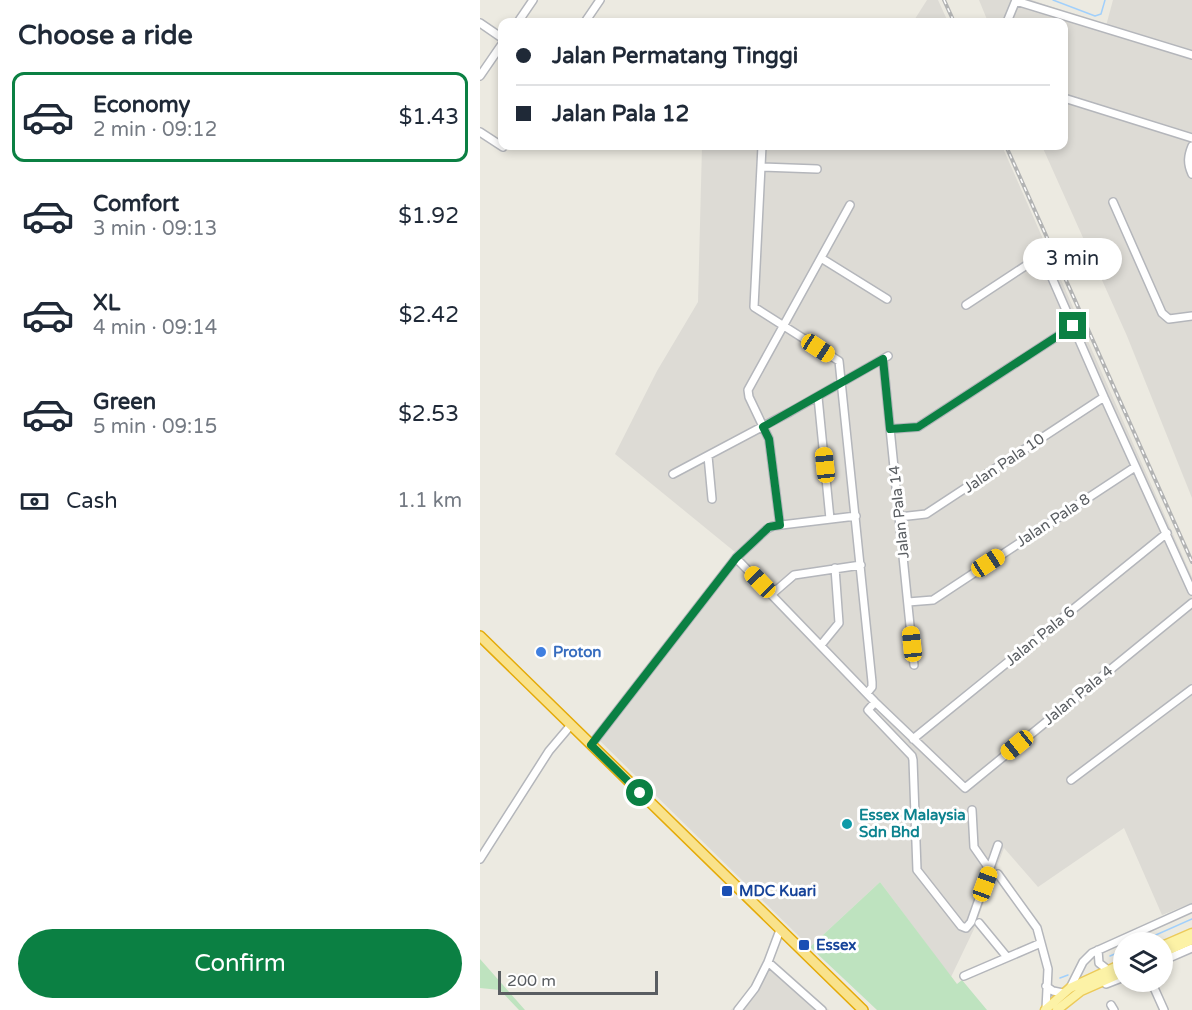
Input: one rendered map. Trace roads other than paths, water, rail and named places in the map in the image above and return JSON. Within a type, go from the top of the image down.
[{"type":"highway","points":[[480,636],[863,1010]]},
{"type":"main road","points":[[1173,945],[1192,933]]},
{"type":"main road","points":[[1173,948],[1192,940]]},
{"type":"main road","points":[[1045,1009],[1066,990],[1113,968]]},
{"type":"main road","points":[[1058,1010],[1081,991],[1113,977]]},
{"type":"street","points":[[523,18],[533,0]]},
{"type":"street","points":[[588,18],[600,0]]},
{"type":"street","points":[[1009,18],[1016,0],[1192,56]]},
{"type":"street","points":[[480,23],[498,35]]},
{"type":"street","points":[[480,76],[498,50]]},
{"type":"street","points":[[1068,99],[1192,138]]},
{"type":"street","points":[[480,132],[498,143]]},
{"type":"street","points":[[1192,146],[1188,156],[1192,174]]},
{"type":"street","points":[[762,150],[754,307],[838,361],[872,682],[872,687],[867,693]]},
{"type":"street","points":[[762,167],[816,169]]},
{"type":"street","points":[[1113,202],[1162,313],[1169,319],[1192,316]]},
{"type":"street","points":[[780,525],[769,439],[749,397],[748,390],[850,205]]},
{"type":"street","points":[[966,305],[1042,255],[1192,591]]},
{"type":"street","points":[[821,258],[887,299]]},
{"type":"street","points":[[890,429],[918,427],[1073,326]]},
{"type":"street","name":"Jalan Pala 14","points":[[842,383],[886,358],[890,429],[914,665]]},
{"type":"street","points":[[673,474],[842,383]]},
{"type":"street","points":[[818,397],[830,519]]},
{"type":"street","name":"Jalan Pala 10","points":[[899,517],[926,514],[1104,397]]},
{"type":"street","points":[[708,456],[712,499]]},
{"type":"street","name":"Jalan Pala 8","points":[[908,602],[933,600],[1135,467]]},
{"type":"street","points":[[591,745],[736,558],[769,527],[856,516]]},
{"type":"street","name":"Jalan Pala 6","points":[[914,739],[1167,533]]},
{"type":"street","points":[[736,558],[875,702],[914,739]]},
{"type":"street","points":[[772,594],[794,575],[861,565]]},
{"type":"street","points":[[821,645],[839,623],[835,568]]},
{"type":"street","name":"Jalan Pala 4","points":[[914,739],[965,788],[1192,603]]},
{"type":"street","points":[[1071,780],[1192,689]]},
{"type":"street","points":[[875,702],[868,710],[912,756],[917,870],[961,927],[966,928],[971,922],[999,846]]},
{"type":"street","points":[[480,859],[549,751],[571,724]]},
{"type":"street","points":[[972,810],[974,847],[990,870]]},
{"type":"street","points":[[998,874],[1036,928],[1048,969],[1045,1009]]},
{"type":"street","points":[[1046,986],[1057,993],[1066,990],[1083,962],[1098,950],[1192,908]]},
{"type":"street","points":[[979,923],[1007,957]]},
{"type":"street","points":[[738,1010],[755,988],[780,930]]},
{"type":"street","points":[[964,975],[1041,943]]},
{"type":"street","points":[[1173,951],[1192,948]]},
{"type":"street","points":[[1098,950],[1099,963],[1108,970]]},
{"type":"street","points":[[768,962],[822,1010]]},
{"type":"street","points":[[1067,1001],[1113,982]]},
{"type":"street","points":[[1156,992],[1164,1010]]},
{"type":"waterway","points":[[1053,0],[1095,16],[1101,14],[1105,0]]},
{"type":"waterway","points":[[1163,932],[1192,919]]},
{"type":"waterway","points":[[1060,978],[1068,975]]},
{"type":"railway","points":[[944,0],[952,18]]},
{"type":"railway","points":[[1008,150],[1192,562]]},
{"type":"place","name":"Proton","points":[[541,652]]},
{"type":"place","name":"Essex Malaysia Sdn Bhd","points":[[847,824]]},
{"type":"place","name":"MDC Kuari","points":[[727,891]]},
{"type":"place","name":"Essex","points":[[804,945]]}]
